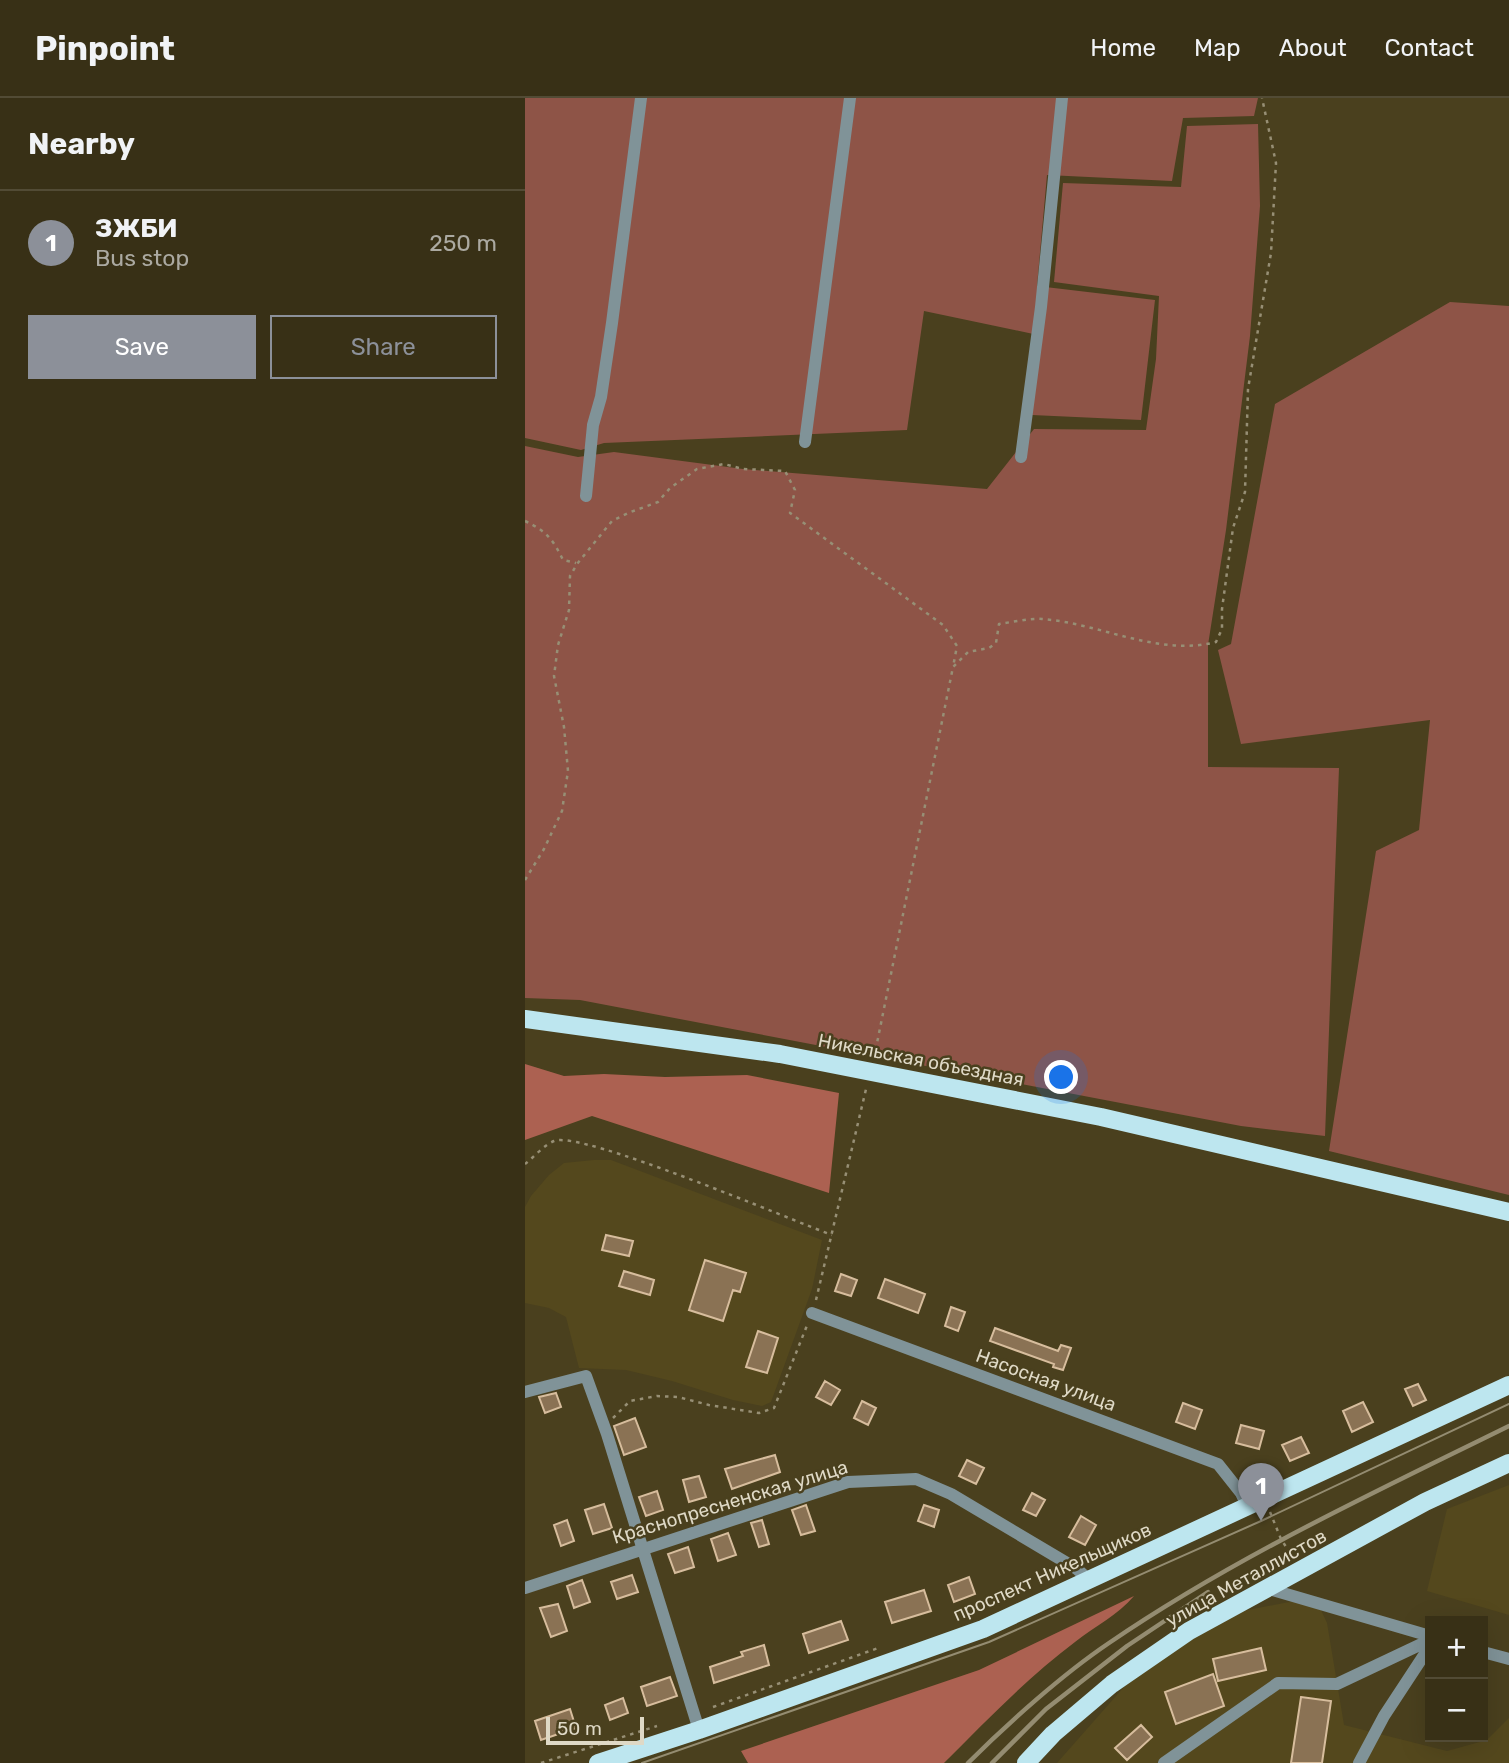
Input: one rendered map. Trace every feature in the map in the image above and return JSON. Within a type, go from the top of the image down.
[{"type":"main road","name":"Никельская объездная","points":[[525,1019],[781,1054],[1101,1117],[1509,1212]]},
{"type":"main road","name":"проспект Никельщиков","points":[[598,1763],[697,1722],[983,1629],[1509,1385]]},
{"type":"main road","name":"улица Металлистов","points":[[1026,1763],[1053,1734],[1112,1684],[1189,1631],[1425,1502],[1509,1463]]},
{"type":"street","points":[[586,496],[593,425],[601,397],[612,323],[641,98]]},
{"type":"street","points":[[805,442],[850,98]]},
{"type":"street","points":[[1021,457],[1041,307],[1062,98]]},
{"type":"street","name":"Насосная улица","points":[[813,1313],[1218,1464],[1241,1493],[1247,1506]]},
{"type":"street","points":[[525,1392],[586,1376],[607,1434],[697,1722]]},
{"type":"street","name":"Краснопресненская улица","points":[[525,1588],[848,1482],[916,1479],[951,1494],[1077,1569],[1090,1581]]},
{"type":"street","points":[[1269,1589],[1425,1636]]},
{"type":"street","points":[[1164,1763],[1278,1683],[1337,1684],[1425,1640]]},
{"type":"street","points":[[1359,1763],[1384,1716],[1425,1654]]},
{"type":"street","points":[[1488,1654],[1509,1660]]},
{"type":"path","points":[[953,667],[968,652],[989,648],[996,643],[999,624],[1040,618],[1152,642],[1199,646],[1216,642],[1222,629],[1222,609],[1233,528],[1245,492],[1248,390],[1271,253],[1276,163],[1262,98]]},
{"type":"path","points":[[525,880],[562,811],[568,771],[564,727],[554,676],[558,645],[569,610],[570,576],[613,521],[658,502],[670,488],[697,469],[724,464],[743,469],[785,471],[795,490],[790,513],[943,625],[957,646],[884,1015],[832,1235],[813,1313],[774,1408],[759,1413],[678,1397],[657,1396],[630,1401],[612,1418],[607,1434]]},
{"type":"path","points":[[525,521],[543,530],[555,542],[563,559],[577,564]]},
{"type":"path","points":[[525,1164],[555,1141],[573,1140],[653,1165],[832,1235]]},
{"type":"path","points":[[1264,1497],[1281,1539],[1302,1570]]},
{"type":"path","points":[[697,1722],[890,1644]]},
{"type":"path","points":[[541,1763],[668,1723]]},
{"type":"shaded area","points":[[525,98],[1258,98],[1254,116],[1183,118],[1172,181],[1047,175],[1037,286],[1155,300],[1141,420],[1032,415],[1038,335],[924,311],[907,430],[604,443],[581,450],[525,438]]},
{"type":"shaded area","points":[[1258,124],[1260,206],[1250,336],[1226,530],[1208,645],[1208,767],[1339,768],[1325,1136],[1241,1126],[580,1000],[525,998],[525,446],[578,457],[614,452],[743,469],[987,489],[1034,429],[1146,430],[1156,359],[1159,296],[1054,282],[1063,183],[1181,187],[1187,126]]},
{"type":"shaded area","points":[[1450,302],[1509,306],[1509,1195],[1329,1151],[1376,851],[1419,830],[1430,720],[1241,744],[1218,650],[1231,644],[1275,404]]},
{"type":"shaded area","points":[[525,1064],[564,1076],[747,1075],[839,1093],[829,1193],[592,1116],[525,1140]]},
{"type":"shaded area","points":[[611,1160],[822,1240],[812,1289],[771,1402],[762,1406],[733,1400],[626,1370],[579,1368],[566,1317],[549,1308],[525,1303],[525,1207],[549,1175],[564,1163]]},
{"type":"shaded area","points":[[1509,1485],[1509,1615],[1427,1591],[1447,1509]]},
{"type":"shaded area","points":[[1134,1596],[1121,1609],[1040,1670],[944,1763],[748,1763],[741,1751],[979,1670]]},
{"type":"shaded area","points":[[1315,1597],[1327,1623],[1344,1725],[1447,1751],[1488,1742],[1509,1718],[1509,1763],[1057,1763],[1131,1679],[1232,1613]]},
{"type":"building","points":[[606,1235],[633,1241],[629,1256],[602,1250]]},
{"type":"building","points":[[705,1260],[746,1273],[740,1292],[733,1290],[723,1321],[689,1310]]},
{"type":"building","points":[[624,1271],[654,1280],[650,1295],[619,1286]]},
{"type":"building","points":[[841,1274],[857,1280],[851,1296],[835,1291]]},
{"type":"building","points":[[885,1279],[925,1294],[918,1313],[878,1298]]},
{"type":"building","points":[[951,1307],[965,1312],[958,1331],[945,1326]]},
{"type":"building","points":[[995,1328],[1058,1351],[1061,1345],[1071,1348],[1063,1370],[1053,1367],[1054,1364],[990,1341]]},
{"type":"building","points":[[758,1331],[778,1338],[767,1373],[746,1367]]},
{"type":"building","points":[[825,1381],[840,1390],[831,1405],[816,1397]]},
{"type":"building","points":[[1418,1384],[1426,1400],[1413,1406],[1405,1389]]},
{"type":"building","points":[[556,1393],[561,1407],[545,1413],[539,1397]]},
{"type":"building","points":[[862,1401],[876,1408],[868,1425],[854,1418]]},
{"type":"building","points":[[1363,1402],[1373,1422],[1352,1432],[1343,1411]]},
{"type":"building","points":[[1183,1403],[1202,1410],[1195,1429],[1176,1422]]},
{"type":"building","points":[[635,1418],[646,1447],[624,1455],[614,1426]]},
{"type":"building","points":[[1241,1425],[1264,1431],[1259,1449],[1236,1443]]},
{"type":"building","points":[[1301,1437],[1309,1453],[1290,1461],[1282,1445]]},
{"type":"building","points":[[775,1455],[780,1472],[732,1489],[725,1469]]},
{"type":"building","points":[[967,1460],[984,1468],[976,1484],[959,1476]]},
{"type":"building","points":[[699,1476],[706,1497],[689,1502],[683,1480]]},
{"type":"building","points":[[657,1491],[663,1510],[646,1516],[639,1497]]},
{"type":"building","points":[[1032,1493],[1045,1500],[1036,1516],[1023,1510]]},
{"type":"building","points":[[604,1504],[612,1528],[593,1534],[585,1510]]},
{"type":"building","points":[[806,1505],[815,1531],[801,1535],[792,1510]]},
{"type":"building","points":[[924,1505],[939,1510],[934,1527],[918,1521]]},
{"type":"building","points":[[1081,1516],[1096,1525],[1085,1545],[1069,1537]]},
{"type":"building","points":[[567,1520],[574,1541],[561,1546],[554,1525]]},
{"type":"building","points":[[762,1520],[769,1544],[759,1547],[751,1523]]},
{"type":"building","points":[[728,1533],[736,1555],[718,1561],[711,1539]]},
{"type":"building","points":[[688,1547],[694,1567],[675,1573],[668,1554]]},
{"type":"building","points":[[632,1575],[638,1592],[617,1599],[611,1582]]},
{"type":"building","points":[[969,1577],[975,1594],[954,1602],[948,1585]]},
{"type":"building","points":[[582,1580],[590,1602],[574,1608],[567,1586]]},
{"type":"building","points":[[924,1590],[931,1611],[892,1623],[885,1602]]},
{"type":"building","points":[[558,1604],[567,1631],[551,1637],[540,1608]]},
{"type":"building","points":[[841,1621],[848,1640],[809,1653],[803,1634]]},
{"type":"building","points":[[764,1645],[769,1665],[714,1683],[710,1667],[743,1656],[741,1652]]},
{"type":"building","points":[[1261,1648],[1266,1670],[1218,1681],[1213,1659]]},
{"type":"building","points":[[1213,1674],[1224,1706],[1176,1724],[1165,1692]]},
{"type":"building","points":[[670,1677],[677,1696],[647,1706],[641,1687]]},
{"type":"building","points":[[1301,1697],[1331,1701],[1322,1763],[1291,1763]]},
{"type":"building","points":[[623,1698],[628,1713],[610,1720],[605,1705]]},
{"type":"building","points":[[570,1709],[576,1728],[541,1740],[535,1721]]},
{"type":"building","points":[[1141,1725],[1152,1737],[1127,1760],[1115,1748]]},
{"type":"tram line","points":[[642,1763],[989,1642],[1261,1521],[1509,1404]]},
{"type":"railway","points":[[968,1763],[1073,1669],[1157,1612],[1305,1527],[1509,1426]]},
{"type":"railway","points":[[992,1763],[1046,1709],[1127,1646],[1208,1592]]},
{"type":"place","name":"ЗЖБИ","points":[[1261,1521]]}]
